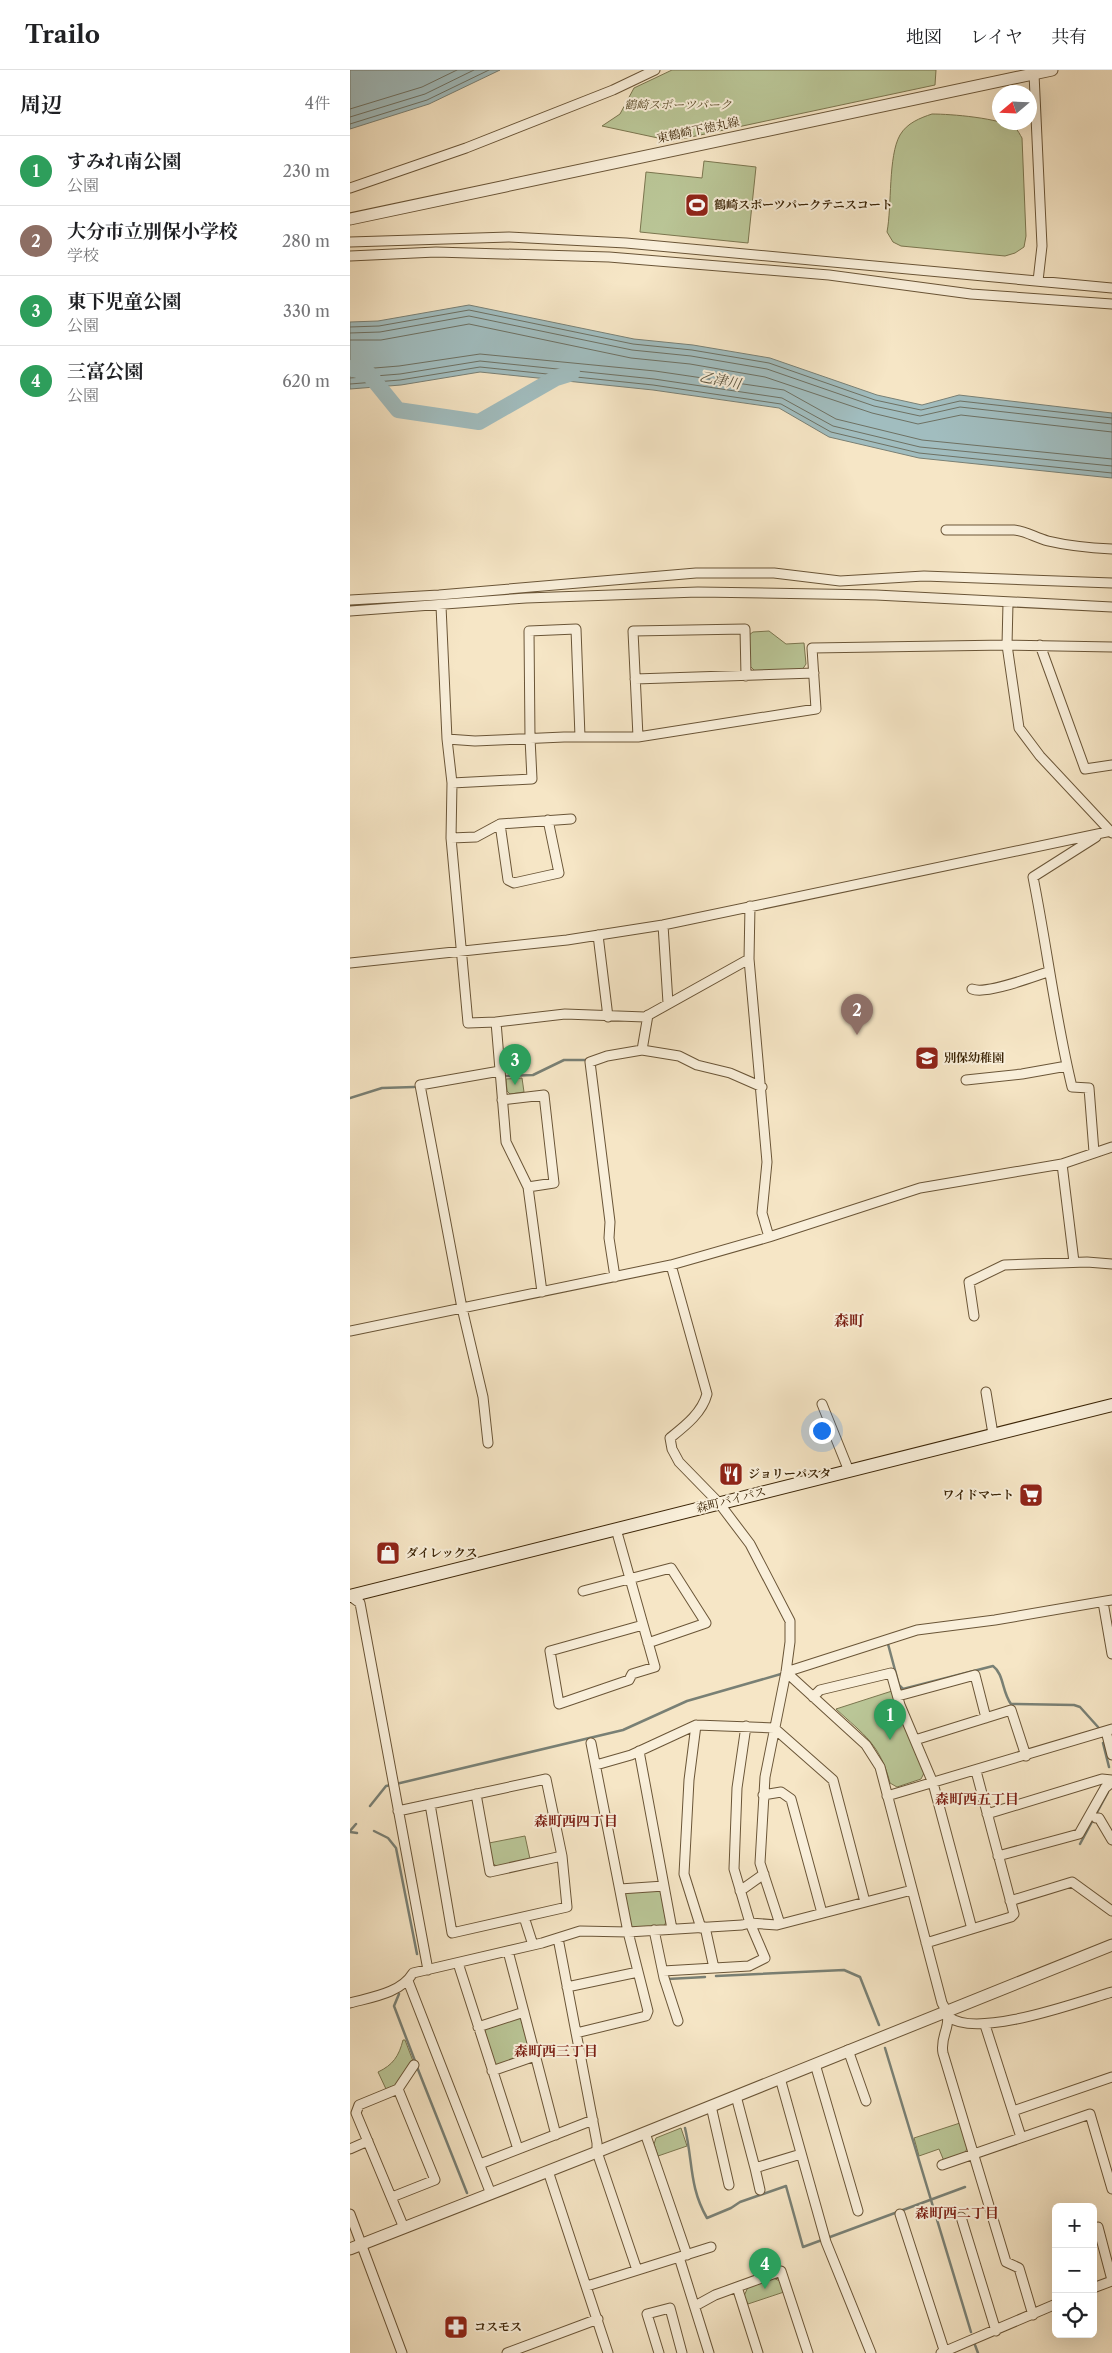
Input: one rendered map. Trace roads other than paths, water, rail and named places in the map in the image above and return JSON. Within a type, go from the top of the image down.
[{"type":"main road","name":"森町バイパス","points":[[350,1596],[1112,1404]]},
{"type":"street","points":[[350,188],[466,148],[613,90],[655,70]]},
{"type":"street","name":"東鶴崎下徳丸線","points":[[350,219],[1052,70]]},
{"type":"street","points":[[1034,74],[1042,246],[1038,281]]},
{"type":"street","points":[[350,242],[509,237],[626,243],[1112,288]]},
{"type":"street","points":[[350,256],[436,252],[609,257],[829,275],[971,294],[1112,304]]},
{"type":"street","points":[[946,530],[1023,531],[1046,540],[1083,547],[1112,549]]},
{"type":"street","points":[[350,600],[439,595],[696,572],[774,573],[840,581],[924,576],[1112,583]]},
{"type":"street","points":[[350,612],[526,598],[698,592],[876,595],[1112,607]]},
{"type":"street","points":[[1008,602],[1007,645],[1019,728],[1040,756],[1112,832]]},
{"type":"street","points":[[440,606],[447,739],[452,783],[451,838],[468,1023],[496,1022],[565,1014],[645,1017],[749,959]]},
{"type":"street","points":[[452,783],[532,779],[529,631],[576,629],[580,737]]},
{"type":"street","points":[[638,737],[633,631],[745,629],[746,676]]},
{"type":"street","points":[[447,739],[475,741],[530,738],[638,737],[816,709],[812,648],[1007,645],[1112,647]]},
{"type":"street","points":[[1040,645],[1085,769],[1112,765]]},
{"type":"street","points":[[635,679],[814,674]]},
{"type":"street","points":[[451,838],[476,837],[500,824],[571,819]]},
{"type":"street","points":[[500,824],[508,880],[514,883],[559,873],[548,820]]},
{"type":"street","points":[[350,964],[598,935],[663,924],[1112,832]]},
{"type":"street","points":[[1094,1152],[1089,1088],[1072,1087],[1048,972],[1043,928],[1033,877],[1100,834]]},
{"type":"street","points":[[750,906],[749,959],[762,1087],[767,1162],[762,1213],[769,1237]]},
{"type":"street","points":[[663,924],[668,1003]]},
{"type":"street","points":[[598,935],[608,1016]]},
{"type":"street","points":[[972,989],[976,991],[987,989],[1048,972]]},
{"type":"street","points":[[642,1050],[648,1015]]},
{"type":"street","points":[[496,1022],[506,1142],[528,1187],[542,1292]]},
{"type":"street","points":[[615,1277],[590,1062],[614,1054],[642,1050],[680,1056],[697,1065],[730,1073],[762,1087]]},
{"type":"street","points":[[966,1080],[1022,1074],[1067,1066]]},
{"type":"street","points":[[488,1443],[482,1397],[462,1308],[420,1085],[500,1071]]},
{"type":"street","points":[[502,1100],[544,1095],[554,1183],[528,1187]]},
{"type":"street","points":[[350,1331],[670,1264],[769,1237],[920,1188],[1062,1164],[1112,1147]]},
{"type":"street","points":[[1062,1164],[1074,1262]]},
{"type":"street","points":[[974,1316],[969,1282],[1004,1265],[1074,1262],[1112,1264]]},
{"type":"street","points":[[670,1264],[707,1394],[704,1405],[685,1426],[670,1438],[670,1443],[680,1462],[720,1503],[750,1544],[790,1621],[790,1642],[786,1672],[774,1728],[763,1795],[760,1863],[780,1924]]},
{"type":"street","points":[[986,1392],[993,1434]]},
{"type":"street","points":[[822,1404],[849,1471]]},
{"type":"street","points":[[616,1529],[655,1667],[632,1674],[629,1680],[559,1704],[550,1651],[643,1625]]},
{"type":"street","points":[[583,1591],[671,1568],[706,1623],[648,1643]]},
{"type":"street","points":[[350,1596],[360,1603],[428,1970]]},
{"type":"street","points":[[786,1672],[917,1630],[995,1620],[1108,1601],[1112,1654]]},
{"type":"street","points":[[786,1672],[869,1749],[880,1767],[942,2003],[948,2014],[957,2022],[985,2025],[1000,2023],[1112,1992]]},
{"type":"street","points":[[813,1698],[820,1690],[891,1673],[898,1696],[933,1784],[972,1929]]},
{"type":"street","points":[[898,1696],[975,1675],[986,1718]]},
{"type":"street","points":[[915,1740],[1011,1710],[1026,1756]]},
{"type":"street","points":[[596,1765],[640,1751],[696,1725],[774,1728],[832,1780],[865,1902]]},
{"type":"street","points":[[696,1725],[689,1780],[684,1874],[703,1928],[714,1968]]},
{"type":"street","points":[[663,1971],[749,1966],[764,1958],[750,1923],[734,1869],[738,1775],[746,1726]]},
{"type":"street","points":[[887,1796],[933,1784],[1109,1730],[1112,1755]]},
{"type":"street","points":[[576,2033],[646,2016],[648,2011],[628,1932],[591,1743]]},
{"type":"street","points":[[640,1751],[672,1929]]},
{"type":"street","points":[[926,1943],[1011,1917],[1014,1914],[976,1771]]},
{"type":"street","points":[[398,1811],[430,1804],[476,1794],[546,1779],[562,1856],[567,1907],[452,1934],[430,1804]]},
{"type":"street","points":[[987,1814],[1102,1779],[1112,1781]]},
{"type":"street","points":[[998,1856],[1079,1834],[1105,1788],[1112,1781]]},
{"type":"street","points":[[763,1795],[781,1792],[791,1799],[822,1913]]},
{"type":"street","points":[[476,1794],[490,1872],[562,1856]]},
{"type":"street","points":[[1096,1818],[1099,1818],[1112,1840]]},
{"type":"street","points":[[740,1891],[764,1874]]},
{"type":"street","points":[[1010,1901],[1072,1882],[1112,1911]]},
{"type":"street","points":[[620,1889],[664,1886]]},
{"type":"street","points":[[350,2003],[393,1990],[408,1981],[413,1973],[533,1945],[580,1931],[628,1932],[703,1928],[750,1923],[780,1924],[912,1890]]},
{"type":"street","points":[[524,1917],[533,1945]]},
{"type":"street","points":[[654,1930],[663,1971],[678,2021]]},
{"type":"street","points":[[558,1938],[593,2120],[597,2152],[637,2270]]},
{"type":"street","points":[[355,2247],[645,2133],[848,2050],[948,2014],[1112,1945]]},
{"type":"street","points":[[508,1951],[556,2135]]},
{"type":"street","points":[[458,1963],[518,2149]]},
{"type":"street","points":[[567,1987],[638,1972]]},
{"type":"street","points":[[408,1981],[491,2194]]},
{"type":"street","points":[[478,2027],[524,2012]]},
{"type":"street","points":[[948,2014],[942,2049],[1006,2262],[1019,2268],[1033,2315]]},
{"type":"street","points":[[985,2025],[1021,2137]]},
{"type":"street","points":[[848,2050],[866,2101]]},
{"type":"street","points":[[492,2071],[535,2056]]},
{"type":"street","points":[[815,2064],[823,2109],[853,2206]]},
{"type":"street","points":[[404,2228],[356,2113],[359,2105],[398,2088],[414,2065]]},
{"type":"street","points":[[1013,2111],[1112,2077]]},
{"type":"street","points":[[780,2078],[826,2242],[871,2353]]},
{"type":"street","points":[[392,2198],[435,2180],[398,2088]]},
{"type":"street","points":[[736,2096],[760,2190]]},
{"type":"street","points":[[711,2106],[729,2185]]},
{"type":"street","points":[[942,2165],[1090,2114],[1112,2189]]},
{"type":"street","points":[[480,2164],[593,2120]]},
{"type":"street","points":[[645,2133],[683,2256],[709,2353]]},
{"type":"street","points":[[350,2149],[368,2141]]},
{"type":"street","points":[[755,2168],[801,2154]]},
{"type":"street","points":[[548,2171],[608,2353]]},
{"type":"street","points":[[900,2214],[943,2352],[1052,2306]]},
{"type":"street","points":[[350,2215],[355,2247],[402,2353]]},
{"type":"street","points":[[961,2217],[996,2331]]},
{"type":"street","points":[[1097,2286],[1112,2280],[1098,2227]]},
{"type":"street","points":[[587,2286],[711,2247]]},
{"type":"street","points":[[695,2306],[715,2295],[781,2272],[808,2353]]},
{"type":"street","points":[[737,2287],[758,2353]]},
{"type":"street","points":[[659,2353],[647,2314],[670,2308],[682,2353]]},
{"type":"street","points":[[507,2353],[598,2319]]},
{"type":"water","points":[[350,70],[500,70],[429,104],[350,129]]},
{"type":"water","points":[[469,305],[634,339],[693,345],[770,358],[877,395],[922,405],[959,395],[1112,413],[1112,478],[919,458],[829,437],[779,408],[653,390],[480,372],[401,385],[350,389],[350,322],[378,321]]},
{"type":"waterway","name":"乙津川","points":[[350,368],[368,373],[398,410],[479,422],[556,378],[572,373]]},
{"type":"waterway","points":[[506,1076],[533,1075],[564,1060],[585,1060]]},
{"type":"waterway","points":[[350,1098],[382,1088],[414,1087]]},
{"type":"waterway","points":[[888,1644],[899,1685],[903,1689],[993,1666],[997,1669],[1011,1704],[1074,1705],[1080,1707],[1098,1727]]},
{"type":"waterway","points":[[396,1784],[623,1730],[687,1701],[781,1674]]},
{"type":"waterway","points":[[1103,1743],[1109,1767]]},
{"type":"waterway","points":[[370,1806],[386,1786],[391,1785]]},
{"type":"waterway","points":[[1080,1844],[1108,1792]]},
{"type":"waterway","points":[[350,1831],[356,1824]]},
{"type":"waterway","points":[[374,1831],[388,1838],[396,1848],[417,1954]]},
{"type":"waterway","points":[[350,1832],[357,1833]]},
{"type":"waterway","points":[[716,1976],[844,1970],[860,1977],[879,2025]]},
{"type":"waterway","points":[[668,1979],[705,1977]]},
{"type":"waterway","points":[[399,1994],[394,2006],[415,2061]]},
{"type":"waterway","points":[[885,2048],[971,2332]]},
{"type":"waterway","points":[[417,2067],[467,2193]]},
{"type":"waterway","points":[[685,2128],[694,2185],[701,2207],[707,2218],[740,2202],[786,2186],[803,2247],[965,2187]]},
{"type":"waterway","points":[[975,2345],[978,2353]]},
{"type":"place","name":"鶴崎スポーツパークテニスコート","points":[[697,205]]},
{"type":"place","name":"大分市立別保小学校","points":[[857,1035]]},
{"type":"place","name":"別保幼稚園","points":[[927,1058]]},
{"type":"place","name":"東下児童公園","points":[[515,1085]]},
{"type":"place","name":"ジョリーパスタ","points":[[731,1474]]},
{"type":"place","name":"ワイドマート","points":[[1031,1495]]},
{"type":"place","name":"ダイレックス","points":[[388,1553]]},
{"type":"place","name":"すみれ南公園","points":[[890,1740]]},
{"type":"place","name":"三富公園","points":[[765,2289]]},
{"type":"place","name":"コスモス","points":[[456,2327]]},
{"type":"district","name":"森町","points":[[849,1321]]},
{"type":"district","name":"森町西五丁目","points":[[977,1799]]},
{"type":"district","name":"森町西四丁目","points":[[576,1821]]},
{"type":"district","name":"森町西三丁目","points":[[556,2051]]},
{"type":"district","name":"森町西二丁目","points":[[957,2213]]},
{"type":"park label","name":"鶴崎スポーツパーク","points":[[678,105]]}]
